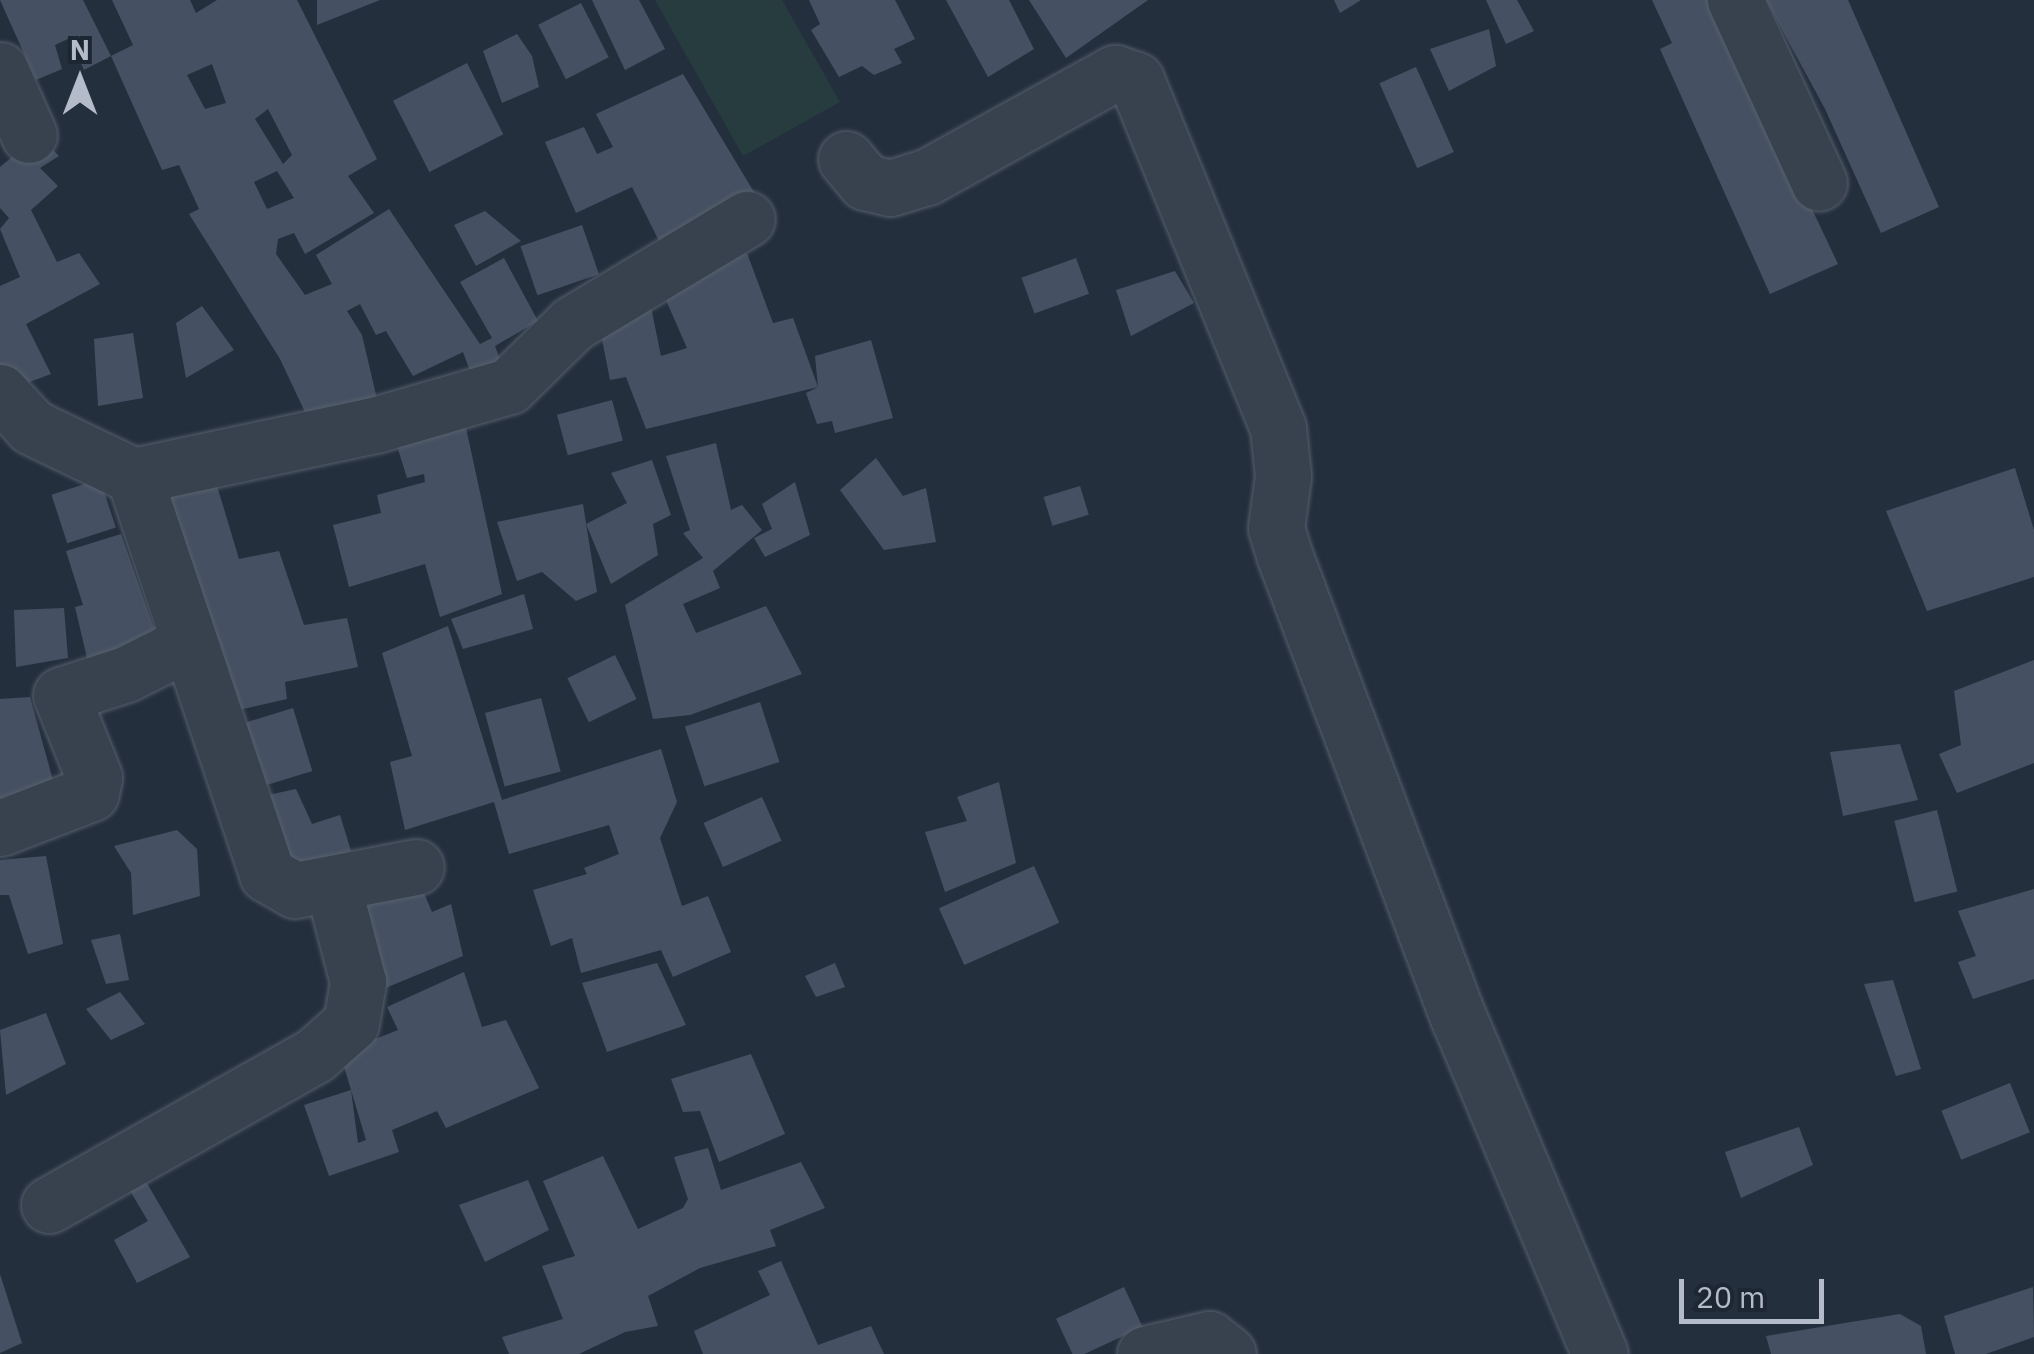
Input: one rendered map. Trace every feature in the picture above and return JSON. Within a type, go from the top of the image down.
[{"type":"street","points":[[1735,0],[1819,183]]},
{"type":"street","points":[[0,70],[29,134]]},
{"type":"street","points":[[846,159],[865,182],[890,188],[927,177],[1115,73],[1136,80],[1278,428],[1283,476],[1276,528],[1285,557],[1459,1019],[1600,1354]]},
{"type":"street","points":[[0,392],[32,427],[134,476],[378,424],[509,386],[572,324],[747,219]]},
{"type":"street","points":[[134,476],[186,644],[267,874],[295,890],[333,886],[416,867]]},
{"type":"street","points":[[0,828],[91,793],[94,777],[61,694],[126,674],[186,644]]},
{"type":"street","points":[[49,1206],[315,1055],[351,1023],[358,982],[333,886]]},
{"type":"street","points":[[1145,1354],[1208,1339],[1228,1354]]},
{"type":"green space","points":[[655,0],[782,0],[840,102],[743,156]]},
{"type":"building","points":[[0,0],[83,0],[111,56],[84,70],[70,38],[55,45],[62,69],[36,80]]},
{"type":"building","points":[[112,0],[190,0],[196,13],[217,0],[297,0],[377,159],[348,176],[374,213],[305,254],[294,233],[278,239],[276,254],[305,295],[332,284],[316,255],[389,209],[480,344],[492,338],[460,282],[504,258],[538,321],[495,346],[509,384],[478,393],[463,352],[413,376],[386,331],[376,335],[360,304],[347,311],[362,335],[380,412],[313,429],[280,359],[189,214],[199,209],[179,165],[162,170],[111,56],[133,45]],"holes":[[[212,64],[226,103],[205,109],[187,75]],[[268,109],[292,155],[283,164],[255,119]],[[277,171],[294,198],[267,209],[254,182]]]},
{"type":"building","points":[[317,0],[380,0],[317,25]]},
{"type":"building","points":[[592,0],[639,0],[665,49],[625,70]]},
{"type":"building","points":[[809,0],[895,0],[915,39],[894,49],[902,63],[874,75],[862,66],[839,77],[811,30],[820,24]]},
{"type":"building","points":[[946,0],[1009,0],[1034,49],[988,77]]},
{"type":"building","points":[[1029,0],[1148,0],[1066,58]]},
{"type":"building","points":[[1334,0],[1361,0],[1340,13]]},
{"type":"building","points":[[1486,0],[1517,0],[1534,31],[1506,44]]},
{"type":"building","points":[[1652,0],[1713,0],[1838,264],[1770,294],[1660,49],[1672,43]]},
{"type":"building","points":[[1766,0],[1848,0],[1939,207],[1881,233],[1825,109]]},
{"type":"building","points":[[581,3],[609,57],[566,79],[538,25]]},
{"type":"building","points":[[1489,29],[1496,66],[1449,91],[1430,49]]},
{"type":"building","points":[[517,34],[532,56],[539,87],[502,103],[483,51]]},
{"type":"building","points":[[467,63],[503,134],[429,172],[393,101]]},
{"type":"building","points":[[1416,67],[1454,152],[1417,168],[1379,83]]},
{"type":"building","points":[[683,74],[757,197],[665,253],[632,187],[576,213],[545,142],[584,127],[597,154],[613,147],[596,114]]},
{"type":"building","points":[[38,135],[59,156],[40,168],[58,186],[31,210],[57,262],[79,253],[100,284],[26,324],[51,374],[8,390],[0,367],[0,286],[20,277],[0,229],[9,218],[0,208],[0,167]]},
{"type":"building","points":[[485,211],[521,241],[476,266],[454,225]]},
{"type":"building","points":[[582,225],[599,274],[537,295],[521,246]]},
{"type":"building","points":[[747,253],[773,323],[793,318],[818,387],[646,429],[626,377],[610,380],[598,319],[650,302],[661,356],[687,348],[661,289]]},
{"type":"building","points":[[1076,258],[1089,294],[1034,314],[1021,278]]},
{"type":"building","points":[[1175,271],[1194,303],[1131,336],[1116,290]]},
{"type":"building","points":[[202,306],[234,350],[186,378],[176,323]]},
{"type":"building","points":[[133,333],[143,398],[98,406],[94,339]]},
{"type":"building","points":[[871,340],[893,418],[835,433],[832,421],[817,424],[806,393],[818,387],[815,356]]},
{"type":"building","points":[[612,400],[623,441],[568,455],[557,415]]},
{"type":"building","points":[[463,414],[502,594],[440,617],[425,564],[349,587],[333,525],[381,513],[377,495],[425,482],[424,474],[407,478],[392,430]]},
{"type":"building","points":[[716,443],[731,510],[742,505],[762,530],[713,571],[720,588],[683,604],[696,633],[766,606],[802,674],[690,715],[653,719],[625,605],[703,558],[683,533],[690,530],[666,456]]},
{"type":"building","points":[[876,458],[903,496],[926,488],[936,542],[884,550],[840,490]]},
{"type":"building","points":[[652,460],[671,515],[653,524],[658,555],[611,584],[586,524],[627,503],[611,473]]},
{"type":"building","points":[[2015,468],[2034,530],[2034,577],[1927,611],[1886,511]]},
{"type":"building","points":[[100,479],[116,528],[67,543],[51,495]]},
{"type":"building","points":[[215,479],[239,559],[279,551],[304,625],[347,618],[358,667],[285,682],[287,699],[213,716],[144,498]]},
{"type":"building","points":[[795,482],[810,535],[765,557],[754,538],[772,529],[762,504]]},
{"type":"building","points":[[1080,486],[1089,515],[1052,526],[1044,497]]},
{"type":"building","points":[[583,504],[597,592],[576,601],[542,572],[517,581],[497,522]]},
{"type":"building","points":[[121,534],[163,654],[92,679],[75,607],[83,605],[66,551]]},
{"type":"building","points":[[524,594],[533,629],[463,649],[451,619]]},
{"type":"building","points":[[64,608],[68,658],[16,667],[14,610]]},
{"type":"building","points":[[448,626],[502,800],[661,749],[677,802],[660,838],[682,906],[708,896],[731,952],[673,977],[661,950],[581,973],[572,938],[551,946],[533,890],[587,874],[584,868],[619,854],[609,825],[509,854],[494,802],[405,830],[390,762],[412,756],[382,653]]},
{"type":"building","points":[[615,655],[636,699],[589,722],[567,678]]},
{"type":"building","points":[[2034,660],[2034,763],[1957,793],[1939,754],[1961,745],[1954,691]]},
{"type":"building","points":[[30,697],[59,802],[0,804],[0,699]]},
{"type":"building","points":[[541,698],[561,771],[505,786],[485,713]]},
{"type":"building","points":[[760,702],[779,762],[704,786],[685,726]]},
{"type":"building","points":[[293,708],[312,771],[258,788],[238,725]]},
{"type":"building","points":[[1900,744],[1918,800],[1843,816],[1830,752]]},
{"type":"building","points":[[999,782],[1016,863],[945,892],[925,832],[967,821],[957,797]]},
{"type":"building","points":[[296,789],[312,824],[340,815],[351,851],[274,877],[249,799]]},
{"type":"building","points":[[762,797],[782,841],[723,867],[704,823]]},
{"type":"building","points":[[1937,810],[1957,892],[1915,902],[1894,821]]},
{"type":"building","points":[[177,830],[197,849],[200,896],[133,915],[131,873],[114,846]]},
{"type":"building","points":[[46,856],[63,944],[28,954],[9,895],[0,895],[0,860]]},
{"type":"building","points":[[1034,866],[1059,923],[964,965],[939,908]]},
{"type":"building","points":[[416,874],[432,912],[451,904],[463,956],[383,989],[361,900]]},
{"type":"building","points":[[2034,889],[2034,979],[1973,999],[1958,962],[1976,956],[1958,911]]},
{"type":"building","points":[[120,934],[129,980],[106,984],[91,940]]},
{"type":"building","points":[[657,963],[686,1025],[607,1052],[582,983]]},
{"type":"building","points":[[835,963],[845,987],[816,997],[805,976]]},
{"type":"building","points":[[464,972],[482,1027],[506,1020],[539,1088],[446,1128],[437,1111],[392,1130],[399,1152],[329,1176],[304,1105],[351,1090],[340,1053],[398,1030],[387,1007]],"holes":[[[351,1090],[366,1140],[358,1143]]]},
{"type":"building","points":[[1893,980],[1921,1069],[1896,1076],[1864,984]]},
{"type":"building","points":[[120,992],[145,1024],[111,1040],[86,1009]]},
{"type":"building","points":[[46,1013],[66,1064],[6,1095],[0,1030]]},
{"type":"building","points":[[751,1054],[785,1134],[719,1162],[700,1111],[683,1112],[671,1079]]},
{"type":"building","points":[[2010,1083],[2030,1132],[1961,1160],[1941,1111]]},
{"type":"building","points":[[1799,1127],[1813,1165],[1741,1198],[1725,1152]]},
{"type":"building","points":[[708,1148],[721,1190],[801,1162],[825,1208],[770,1230],[776,1246],[700,1268],[648,1296],[658,1326],[625,1332],[579,1354],[509,1354],[502,1337],[563,1319],[542,1266],[575,1256],[543,1181],[603,1156],[638,1229],[683,1208],[688,1199],[674,1157]]},
{"type":"building","points":[[141,1173],[190,1257],[137,1283],[114,1240],[148,1221],[126,1184]]},
{"type":"building","points":[[528,1180],[549,1230],[485,1262],[459,1205]]},
{"type":"building","points":[[781,1261],[818,1345],[871,1326],[884,1354],[703,1354],[694,1331],[770,1295],[758,1271]]},
{"type":"building","points":[[0,1274],[22,1343],[0,1353]]},
{"type":"building","points":[[1124,1287],[1143,1327],[1084,1354],[1072,1354],[1056,1319]]},
{"type":"building","points":[[2033,1287],[2034,1337],[1986,1354],[1955,1354],[1944,1316]]},
{"type":"building","points":[[1900,1314],[1921,1326],[1926,1354],[1771,1354],[1766,1336]]}]
